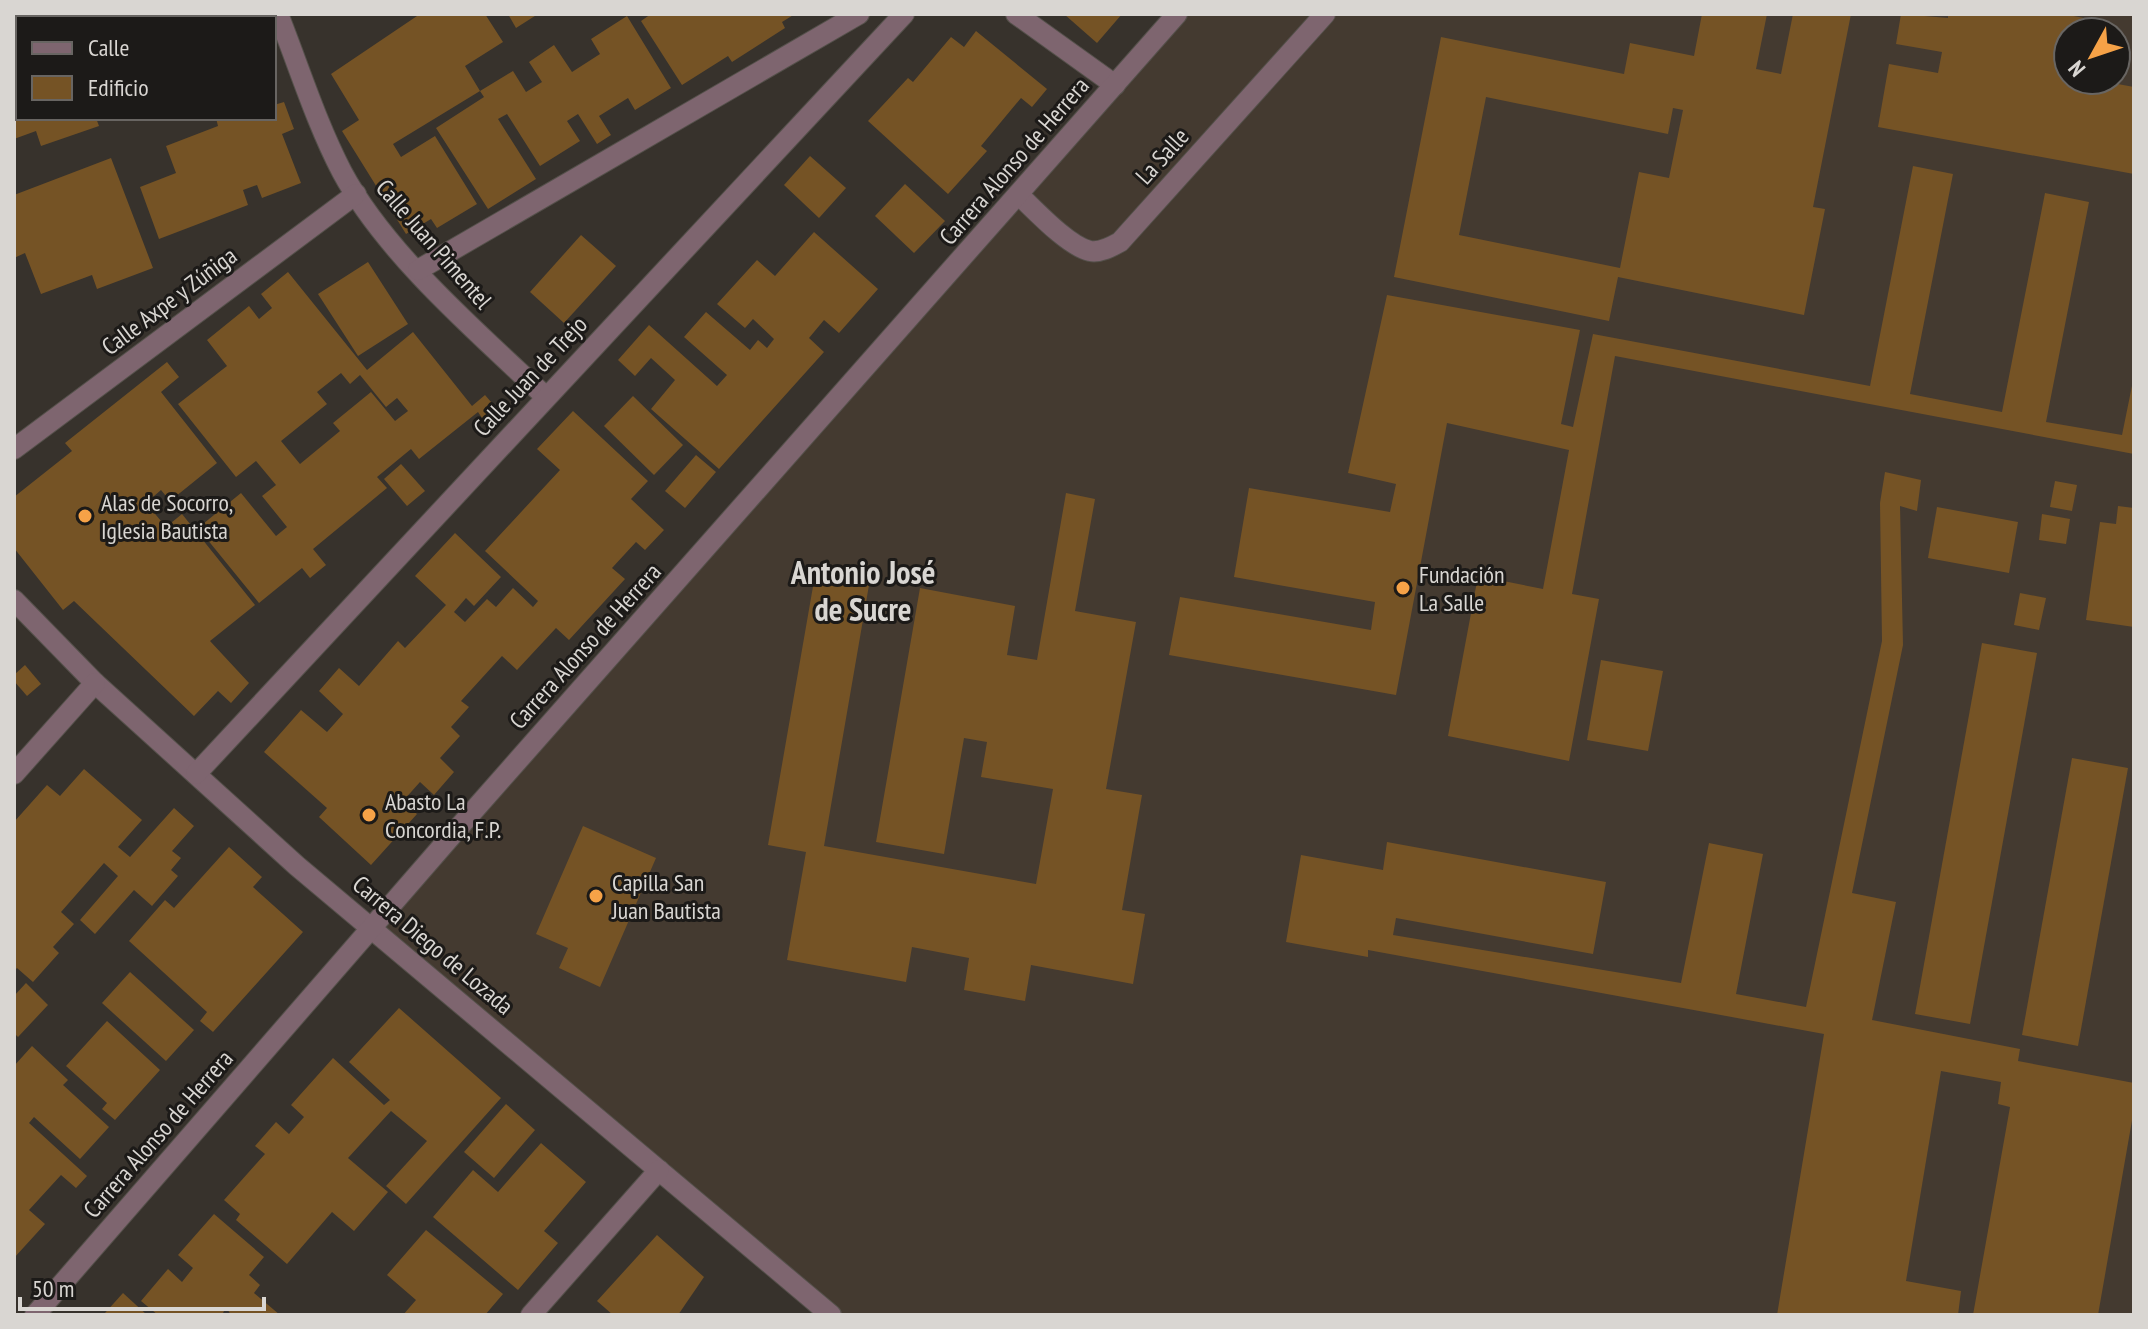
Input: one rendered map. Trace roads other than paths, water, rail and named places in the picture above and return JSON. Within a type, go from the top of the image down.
[{"type":"street","name":"Calle Juan Pimentel","points":[[278,14],[320,123],[356,194],[418,270],[546,397]]},
{"type":"street","points":[[418,270],[859,14]]},
{"type":"street","name":"Calle Juan de Trejo","points":[[196,774],[904,14]]},
{"type":"street","points":[[1016,14],[1115,85]]},
{"type":"street","name":"Carrera Alonso de Herrera","points":[[35,1315],[1177,14]]},
{"type":"street","name":"La Salle","points":[[1019,195],[1058,231],[1089,251],[1105,249],[1120,242],[1325,14]]},
{"type":"street","name":"Calle Axpe y Zúñiga","points":[[14,449],[356,194]]},
{"type":"street","name":"Carrera Diego de Lozada","points":[[14,600],[95,683],[196,774],[372,928],[831,1315]]},
{"type":"street","points":[[14,774],[95,683]]},
{"type":"street","points":[[531,1315],[659,1170]]},
{"type":"place","name":"Alas de Socorro, Iglesia Bautista","points":[[85,516]]},
{"type":"place","name":"Fundación La Salle","points":[[1403,588]]},
{"type":"place","name":"Abasto La Concordia, F.P.","points":[[369,815]]},
{"type":"place","name":"Capilla San Juan Bautista","points":[[596,896]]},
{"type":"district","name":"Antonio José de Sucre","points":[[863,590]]}]
